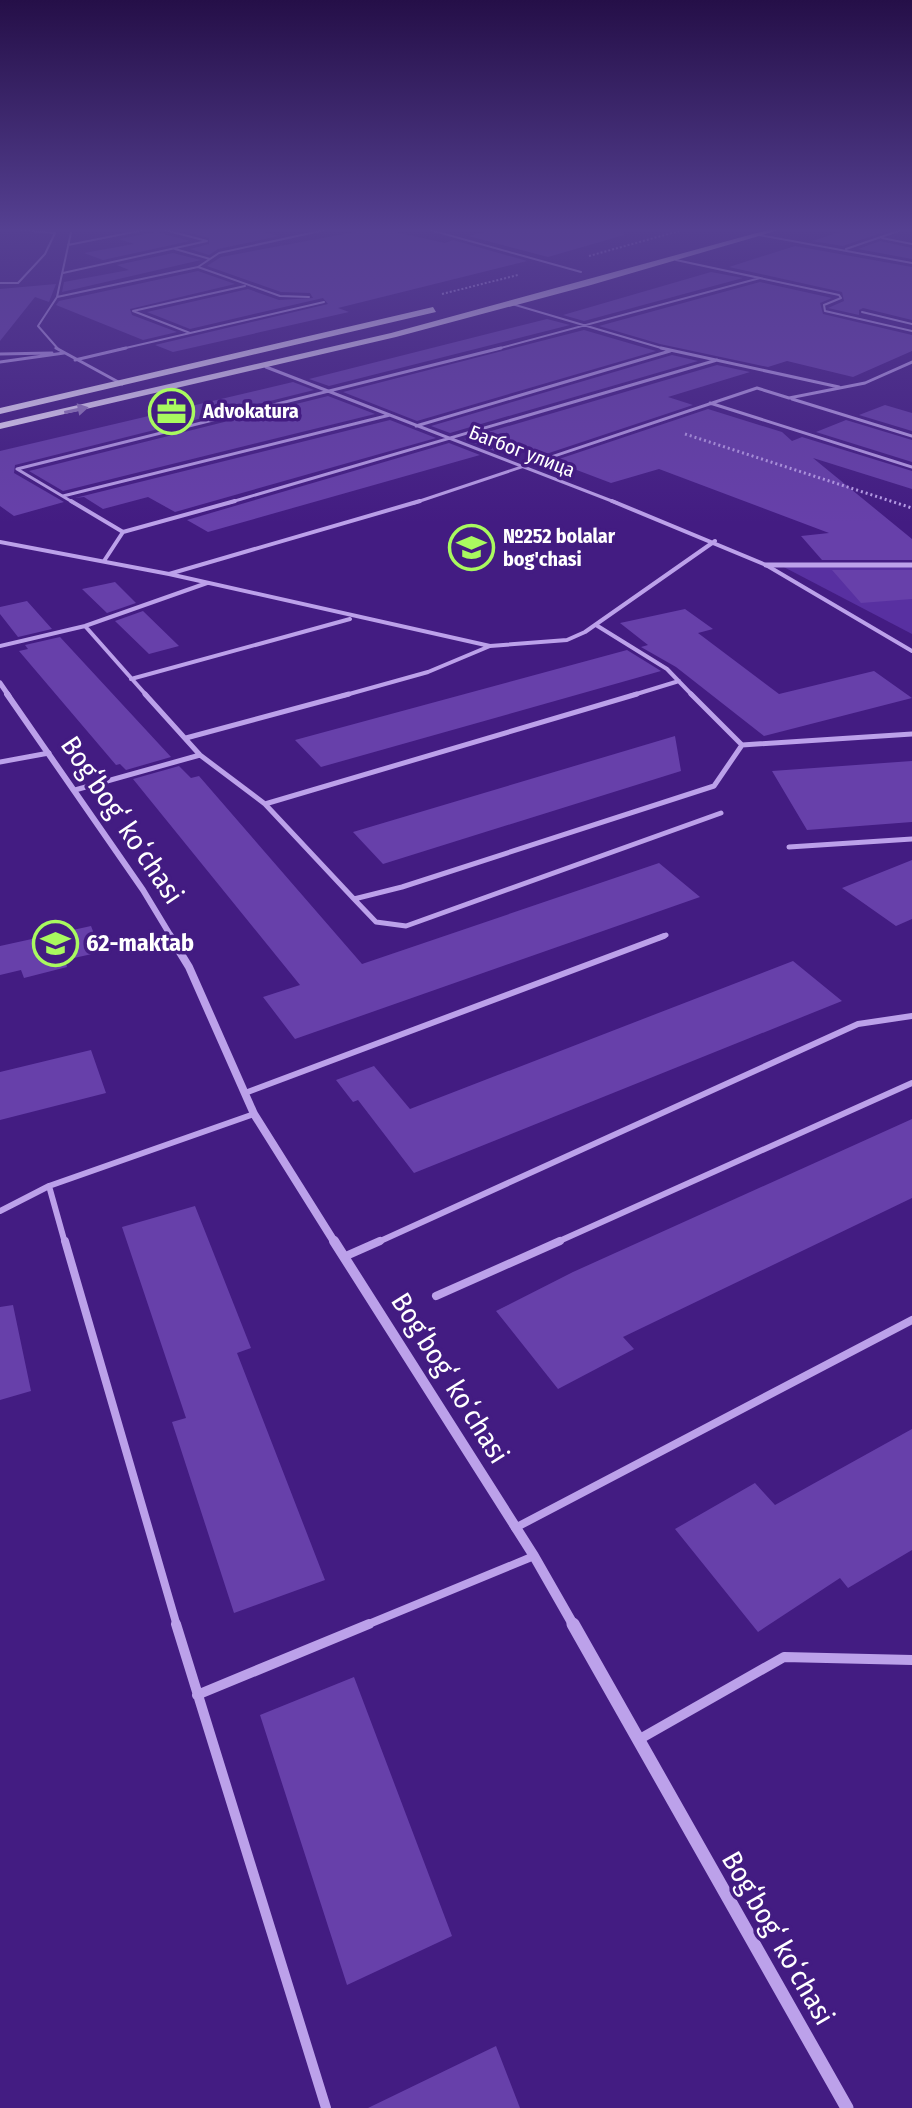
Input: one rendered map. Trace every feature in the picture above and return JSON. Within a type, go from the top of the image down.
[{"type":"main road","points":[[0,411],[365,326]]},
{"type":"main road","points":[[0,426],[266,367],[425,326]]},
{"type":"street","points":[[766,565],[912,565]]},
{"type":"street","name":"Bogʻbogʻ koʻchasi","points":[[0,683],[143,890],[189,967],[254,1114],[534,1556],[847,2108]]},
{"type":"lane","points":[[38,326],[64,353],[122,384]]},
{"type":"lane","points":[[174,326],[191,333]]},
{"type":"lane","points":[[75,360],[219,326]]},
{"type":"lane","points":[[892,326],[912,331]]},
{"type":"lane","points":[[123,532],[17,469],[586,327],[671,351],[842,388]]},
{"type":"lane","points":[[416,426],[671,351]]},
{"type":"lane","points":[[0,354],[64,353]]},
{"type":"lane","points":[[0,362],[64,353]]},
{"type":"lane","points":[[104,561],[123,532],[453,439],[717,360]]},
{"type":"lane","points":[[789,398],[865,383],[912,362]]},
{"type":"lane","name":"Багбог улица","points":[[266,367],[715,541],[766,565],[912,651]]},
{"type":"lane","points":[[169,574],[391,511],[757,388],[912,436]]},
{"type":"lane","points":[[710,403],[912,467]]},
{"type":"lane","points":[[63,496],[390,415]]},
{"type":"lane","points":[[0,542],[169,574],[354,618],[490,646],[567,640],[596,625],[715,541]]},
{"type":"lane","points":[[0,646],[85,626],[207,583]]},
{"type":"lane","points":[[131,679],[354,618]]},
{"type":"lane","points":[[596,625],[667,669],[742,745],[912,734]]},
{"type":"lane","points":[[85,626],[200,755],[265,804],[354,899],[372,923],[386,928],[406,926],[721,813]]},
{"type":"lane","points":[[186,738],[428,672],[490,646]]},
{"type":"lane","points":[[265,804],[679,681]]},
{"type":"lane","points":[[354,899],[402,887],[714,786],[742,745]]},
{"type":"lane","points":[[0,762],[49,753]]},
{"type":"lane","points":[[75,790],[200,755]]},
{"type":"lane","points":[[789,847],[912,839]]},
{"type":"lane","points":[[245,1093],[666,935]]},
{"type":"lane","points":[[346,1256],[858,1024],[912,1016]]},
{"type":"lane","points":[[436,1296],[912,1083]]},
{"type":"lane","points":[[0,1211],[49,1186],[254,1114]]},
{"type":"lane","points":[[49,1186],[197,1695],[326,2108]]},
{"type":"lane","points":[[515,1528],[912,1320]]},
{"type":"lane","points":[[197,1695],[534,1556]]},
{"type":"lane","points":[[638,1740],[784,1657],[912,1660]]},
{"type":"path","points":[[651,423],[912,508]]},
{"type":"shaded area","points":[[912,563],[912,634],[778,564]]},
{"type":"building","points":[[0,326],[12,326],[0,341]]},
{"type":"building","points":[[109,326],[162,326],[177,332],[143,340]]},
{"type":"building","points":[[234,326],[286,326],[173,352],[155,345]]},
{"type":"building","points":[[518,326],[565,326],[329,386],[309,379]]},
{"type":"building","points":[[600,326],[875,326],[912,335],[912,351],[853,377],[787,361],[768,367],[660,344]]},
{"type":"building","points":[[584,330],[656,351],[417,421],[343,392]]},
{"type":"building","points":[[672,355],[698,361],[450,433],[431,426]]},
{"type":"building","points":[[717,365],[750,372],[668,397],[693,405],[540,456],[524,449],[512,453],[509,447],[494,451],[464,439]]},
{"type":"building","points":[[293,382],[314,390],[15,465],[14,473],[64,502],[14,516],[0,506],[0,451]]},
{"type":"building","points":[[328,396],[375,414],[63,491],[29,471]]},
{"type":"building","points":[[885,405],[912,413],[912,431],[859,415]]},
{"type":"building","points":[[708,409],[782,432],[792,441],[802,437],[912,471],[912,489],[813,458],[912,539],[912,560],[822,560],[801,536],[829,533],[659,469],[611,483],[553,461]]},
{"type":"building","points":[[390,420],[436,438],[175,512],[148,497],[103,509],[84,497],[75,498]]},
{"type":"building","points":[[846,420],[912,440],[912,462],[816,432]]},
{"type":"building","points":[[449,443],[480,455],[208,532],[187,520]]},
{"type":"building","points":[[832,570],[912,570],[912,599],[861,603]]},
{"type":"building","points":[[115,582],[136,603],[107,613],[82,589]]},
{"type":"building","points":[[27,601],[52,629],[18,637],[0,614],[0,607]]},
{"type":"building","points":[[685,609],[713,629],[698,633],[779,694],[874,671],[912,698],[764,736],[676,667],[641,647],[648,645],[620,623]]},
{"type":"building","points":[[143,611],[179,646],[149,654],[115,621]]},
{"type":"building","points":[[60,637],[171,757],[126,770],[120,764],[116,765],[19,651],[28,649],[25,645]]},
{"type":"building","points":[[627,650],[661,671],[321,767],[295,740]]},
{"type":"building","points":[[675,736],[681,771],[383,864],[353,832]]},
{"type":"building","points":[[912,761],[912,822],[807,830],[772,771]]},
{"type":"building","points":[[179,766],[191,778],[199,776],[362,964],[659,863],[700,897],[295,1039],[263,997],[300,985],[133,779]]},
{"type":"building","points":[[912,860],[912,919],[896,926],[842,888]]},
{"type":"building","points":[[91,926],[101,952],[65,960],[67,967],[24,978],[21,970],[0,975],[0,946]]},
{"type":"building","points":[[793,961],[842,1001],[414,1173],[358,1100],[353,1102],[336,1080],[374,1066],[410,1109]]},
{"type":"building","points":[[91,1050],[106,1093],[0,1120],[0,1072]]},
{"type":"building","points":[[912,1119],[912,1198],[623,1337],[634,1349],[558,1389],[496,1311],[573,1272]]},
{"type":"building","points":[[195,1206],[251,1348],[237,1353],[325,1580],[234,1613],[172,1422],[186,1418],[122,1227]]},
{"type":"building","points":[[13,1305],[31,1391],[0,1400],[0,1307]]},
{"type":"building","points":[[912,1429],[912,1550],[848,1588],[840,1578],[758,1632],[675,1529],[755,1483],[775,1505]]},
{"type":"building","points":[[354,1677],[452,1936],[347,1985],[260,1715]]},
{"type":"building","points":[[496,2046],[520,2108],[368,2108]]},
{"type":"place","name":"Advokatura","points":[[172,411]]},
{"type":"place","name":"№252 bolalar bog'chasi","points":[[472,548]]},
{"type":"place","name":"62-maktab","points":[[55,943]]}]
